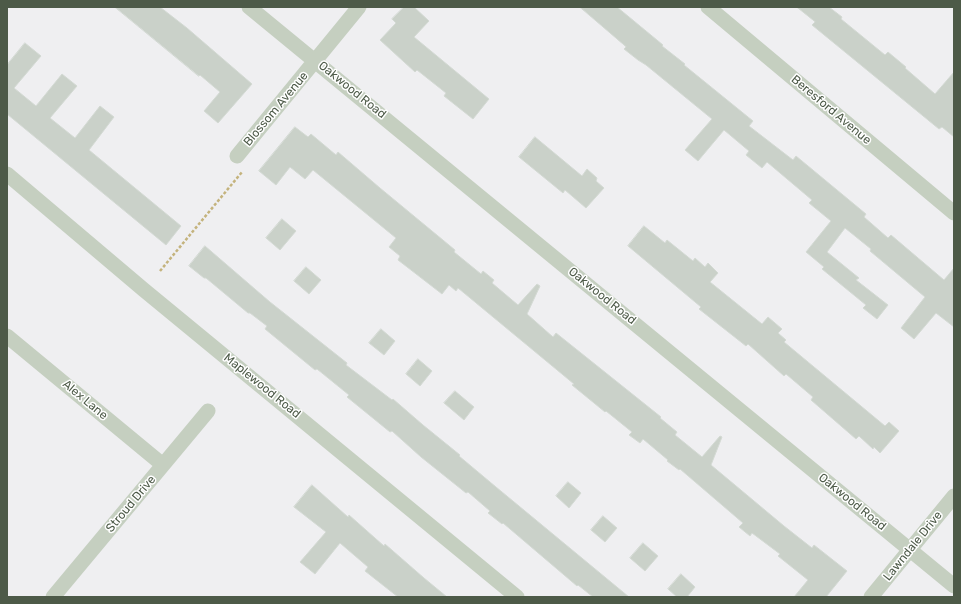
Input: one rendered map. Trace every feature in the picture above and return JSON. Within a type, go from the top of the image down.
[{"type":"street","name":"Oakwood Road","points":[[249,7],[954,586]]},
{"type":"street","name":"Blossom Avenue","points":[[241,162],[316,61],[359,7]]},
{"type":"street","name":"Beresford Avenue","points":[[708,7],[954,213]]},
{"type":"street","name":"Maplewood Road","points":[[7,174],[150,295],[517,597]]},
{"type":"street","name":"Alex Lane","points":[[7,336],[163,465]]},
{"type":"street","name":"Stroud Drive","points":[[53,597],[208,411]]},
{"type":"street","name":"Lawndale Drive","points":[[871,597],[954,496]]},
{"type":"path","points":[[160,272],[241,162]]},
{"type":"building","points":[[115,7],[160,7],[187,28],[252,84],[218,123],[204,111],[220,92]]},
{"type":"building","points":[[404,7],[414,7],[429,21],[414,37],[489,99],[473,119],[444,96],[446,93],[417,70],[415,72],[380,40],[396,23],[392,19]]},
{"type":"building","points":[[580,7],[617,7],[685,64],[684,65],[753,121],[749,126],[793,160],[796,156],[866,214],[864,217],[888,238],[891,235],[944,280],[954,268],[954,327],[936,313],[914,339],[901,328],[925,297],[845,228],[827,252],[859,278],[856,280],[888,305],[877,319],[863,308],[866,305],[822,269],[824,267],[806,252],[831,221],[809,203],[812,200],[767,162],[762,168],[746,155],[749,151],[724,130],[698,161],[685,150],[712,119],[624,49],[626,47]]},
{"type":"building","points":[[797,7],[829,7],[842,17],[841,19],[885,55],[888,52],[935,94],[954,72],[954,137],[942,127],[939,129],[812,25],[815,22]]},
{"type":"building","points":[[25,43],[41,56],[14,88],[36,106],[62,74],[77,86],[50,118],[75,138],[100,106],[114,117],[89,150],[181,226],[166,245],[7,114],[7,65]]},
{"type":"building","points":[[295,127],[308,137],[311,134],[336,155],[338,152],[455,250],[454,252],[481,274],[483,271],[494,280],[492,283],[518,305],[537,284],[540,286],[527,314],[553,337],[556,333],[661,417],[660,418],[677,432],[675,435],[702,457],[720,436],[722,437],[711,465],[812,548],[814,545],[847,571],[826,597],[794,597],[808,580],[778,556],[780,554],[752,533],[750,536],[739,527],[743,523],[680,469],[679,470],[667,461],[668,460],[643,439],[640,443],[629,435],[632,432],[572,385],[574,384],[458,288],[456,291],[449,285],[442,294],[398,260],[400,256],[389,247],[396,238],[313,170],[305,179],[290,167],[276,185],[259,171]]},
{"type":"building","points":[[535,137],[582,176],[587,169],[597,178],[596,181],[604,188],[586,208],[565,190],[563,193],[519,157]]},
{"type":"building","points":[[282,219],[296,231],[280,250],[266,238]]},
{"type":"building","points":[[644,226],[665,243],[667,240],[693,261],[695,258],[705,267],[708,263],[718,273],[710,282],[762,324],[768,317],[782,329],[778,333],[786,340],[784,342],[885,426],[889,422],[899,431],[880,453],[874,447],[873,449],[859,436],[856,439],[811,400],[813,397],[786,374],[784,376],[748,344],[746,346],[699,309],[701,307],[628,246]]},
{"type":"building","points":[[205,246],[270,302],[347,363],[346,365],[392,400],[393,399],[460,455],[459,456],[629,597],[593,597],[578,585],[577,586],[503,523],[502,524],[488,513],[490,511],[468,492],[466,493],[421,457],[392,431],[390,432],[347,397],[349,395],[317,369],[315,370],[265,329],[267,326],[248,313],[206,278],[189,266]]},
{"type":"building","points":[[306,267],[321,280],[309,294],[294,281]]},
{"type":"building","points":[[381,329],[395,341],[384,355],[369,343]]},
{"type":"building","points":[[418,359],[432,371],[420,386],[406,374]]},
{"type":"building","points":[[455,391],[474,407],[464,420],[444,403]]},
{"type":"building","points":[[568,482],[581,493],[569,508],[556,496]]},
{"type":"building","points":[[312,485],[348,517],[349,515],[384,546],[385,544],[447,597],[398,597],[365,571],[368,567],[340,543],[315,574],[300,562],[326,532],[294,507]]},
{"type":"building","points":[[603,516],[617,528],[605,542],[591,530]]},
{"type":"building","points":[[643,543],[658,556],[645,571],[630,558]]},
{"type":"building","points":[[681,574],[695,587],[687,597],[677,597],[668,589]]}]
